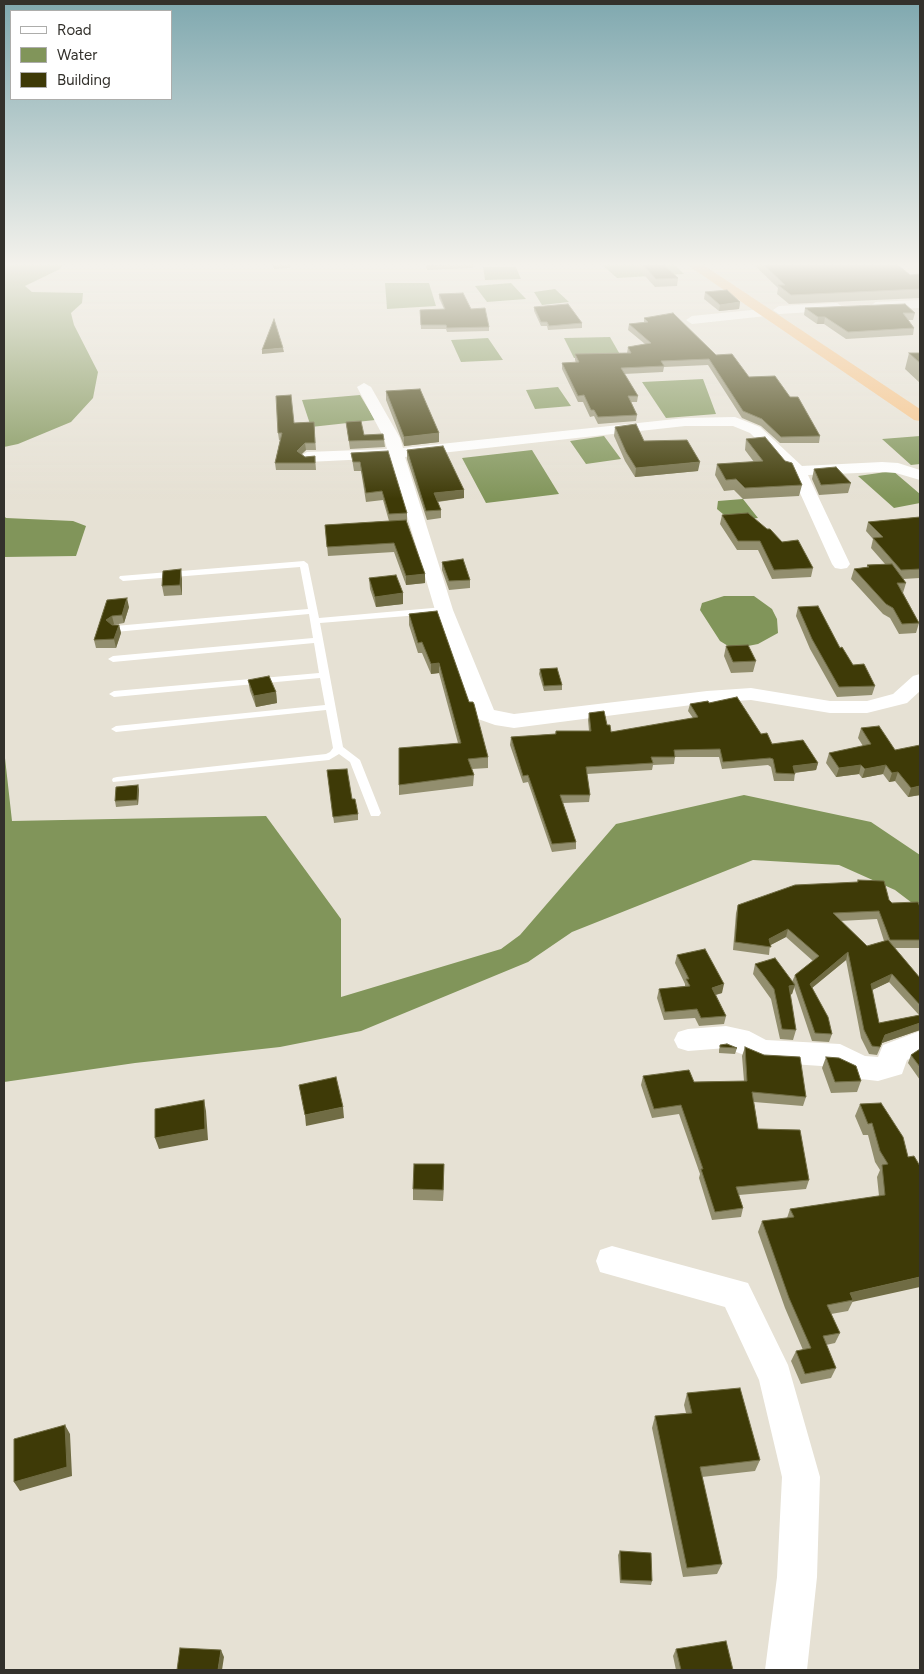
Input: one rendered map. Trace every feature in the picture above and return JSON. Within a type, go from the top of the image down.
[{"type":"highway","points":[[807,342],[920,416]]},
{"type":"highway","points":[[829,342],[920,400]]},
{"type":"street","points":[[364,387],[392,438],[444,610],[485,714],[495,719],[514,721],[707,697],[751,694],[830,706],[867,706],[900,699],[920,680]]},
{"type":"street","points":[[307,457],[396,452],[685,422],[735,421],[755,430],[798,471],[841,564]]},
{"type":"street","points":[[798,471],[882,467],[898,468],[920,475]]},
{"type":"street","points":[[688,1040],[726,1037],[739,1039],[762,1051],[840,1056],[861,1067],[878,1069],[892,1066],[893,1053],[920,1042]]},
{"type":"street","points":[[612,1261],[736,1294],[776,1377],[801,1476],[797,1577],[786,1670]]},
{"type":"lane","points":[[123,578],[302,563],[306,566],[338,748],[355,760],[375,813]]},
{"type":"lane","points":[[115,629],[444,610]]},
{"type":"lane","points":[[113,659],[319,640]]},
{"type":"lane","points":[[114,694],[324,675]]},
{"type":"lane","points":[[116,728],[330,707]]},
{"type":"lane","points":[[117,780],[329,757],[338,748]]},
{"type":"water","points":[[4,342],[83,342],[98,372],[93,398],[71,422],[18,444],[4,447]]},
{"type":"water","points":[[452,342],[491,342],[503,360],[461,362]]},
{"type":"water","points":[[566,342],[613,342],[622,358],[574,358]]},
{"type":"water","points":[[703,379],[716,414],[666,418],[642,382]]},
{"type":"water","points":[[558,387],[571,406],[535,409],[526,390]]},
{"type":"water","points":[[360,395],[375,420],[311,427],[302,400]]},
{"type":"water","points":[[604,436],[621,459],[586,464],[570,441]]},
{"type":"water","points":[[920,436],[920,464],[911,465],[882,439]]},
{"type":"water","points":[[532,450],[559,494],[486,503],[462,458]]},
{"type":"water","points":[[893,471],[920,494],[920,503],[894,508],[858,476]]},
{"type":"water","points":[[743,499],[758,518],[730,520],[717,509],[718,501]]},
{"type":"water","points":[[4,516],[6,518],[73,521],[86,526],[76,556],[4,557]]},
{"type":"water","points":[[724,596],[754,596],[772,609],[777,619],[778,633],[758,644],[733,649],[720,641],[700,610],[702,603]]},
{"type":"water","points":[[4,749],[12,821],[266,816],[341,919],[341,997],[501,949],[520,935],[616,824],[744,795],[871,822],[920,855],[920,909],[895,890],[839,865],[753,860],[572,932],[528,962],[361,1031],[280,1047],[135,1063],[4,1082]]},
{"type":"building","points":[[265,342],[281,342],[283,348],[262,350]]},
{"type":"building","points":[[703,342],[716,355],[732,354],[749,377],[775,376],[790,397],[798,397],[820,436],[781,437],[762,419],[743,411],[709,359],[661,361],[664,366],[621,368],[638,396],[628,396],[637,415],[598,417],[594,410],[591,410],[584,395],[578,396],[562,363],[579,362],[575,354],[631,353],[628,347],[651,343]]},
{"type":"building","points":[[909,353],[920,353],[920,363]]},
{"type":"building","points":[[420,389],[439,433],[404,437],[386,391]]},
{"type":"building","points":[[291,395],[294,423],[314,422],[315,443],[305,443],[297,451],[305,457],[315,456],[315,463],[275,463],[282,433],[278,433],[276,396]]},
{"type":"building","points":[[361,421],[364,435],[383,434],[384,440],[349,441],[346,422]]},
{"type":"building","points":[[636,424],[644,441],[687,440],[700,462],[636,468],[626,452],[615,427]]},
{"type":"building","points":[[765,437],[785,461],[792,463],[802,485],[745,488],[736,479],[726,480],[717,464],[763,461],[746,439]]},
{"type":"building","points":[[443,446],[464,490],[434,493],[441,510],[426,511],[407,450]]},
{"type":"building","points":[[388,451],[407,513],[389,514],[382,491],[366,493],[360,462],[353,462],[351,453]]},
{"type":"building","points":[[836,467],[851,483],[821,485],[814,469]]},
{"type":"building","points":[[748,513],[767,529],[770,529],[782,542],[798,540],[813,568],[774,570],[760,541],[738,541],[722,515]]},
{"type":"building","points":[[920,517],[920,569],[901,570],[873,538],[883,537],[868,522]]},
{"type":"building","points":[[406,520],[425,574],[406,576],[394,543],[327,547],[325,525]]},
{"type":"building","points":[[463,559],[470,580],[449,581],[442,562]]},
{"type":"building","points":[[892,564],[906,583],[897,583],[919,623],[902,624],[893,608],[886,604],[854,569],[869,567],[867,565]]},
{"type":"building","points":[[181,569],[180,585],[162,586],[163,571]]},
{"type":"building","points":[[396,575],[403,593],[375,597],[369,578]]},
{"type":"building","points":[[127,598],[122,615],[112,616],[106,620],[112,625],[119,625],[114,639],[94,640],[107,600]]},
{"type":"building","points":[[818,606],[840,648],[842,647],[853,665],[864,664],[875,686],[839,687],[812,639],[798,607]]},
{"type":"building","points":[[437,611],[469,702],[474,704],[488,757],[468,759],[474,775],[399,785],[399,748],[461,743],[439,663],[431,664],[422,642],[418,643],[409,614]]},
{"type":"building","points":[[748,645],[756,661],[733,662],[726,646]]},
{"type":"building","points":[[557,668],[562,685],[544,686],[540,669]]},
{"type":"building","points":[[269,676],[276,692],[254,696],[248,680]]},
{"type":"building","points":[[737,697],[761,734],[767,733],[772,744],[803,740],[818,763],[793,766],[795,774],[776,773],[773,759],[723,762],[720,749],[674,750],[675,757],[651,757],[653,763],[586,767],[590,795],[560,795],[576,842],[552,844],[528,775],[523,776],[511,737],[556,734],[556,731],[591,731],[589,713],[604,711],[607,725],[610,725],[611,732],[698,717],[690,704],[708,701],[709,703]]},
{"type":"building","points":[[879,726],[895,750],[920,745],[920,786],[911,788],[898,772],[892,773],[886,765],[865,769],[861,765],[839,768],[829,753],[871,744],[861,728]]},
{"type":"building","points":[[347,769],[352,799],[355,799],[358,814],[333,817],[327,770]]},
{"type":"building","points":[[138,785],[137,800],[115,801],[116,787]]},
{"type":"building","points":[[858,880],[884,881],[889,900],[892,903],[918,902],[920,907],[920,940],[890,940],[879,911],[833,913],[867,946],[888,940],[920,978],[920,1005],[892,974],[871,984],[879,1023],[920,1015],[920,1023],[885,1035],[880,1047],[872,1046],[864,1030],[848,952],[810,984],[828,1017],[832,1034],[815,1033],[795,975],[819,956],[788,929],[769,939],[771,947],[735,942],[738,905],[795,885],[858,882]]},
{"type":"building","points":[[705,949],[724,984],[712,988],[726,1016],[701,1018],[697,1009],[665,1012],[659,989],[690,986],[686,979],[689,979],[677,955]]},
{"type":"building","points":[[775,958],[795,985],[789,986],[796,1030],[782,1029],[774,989],[755,964]]},
{"type":"building","points":[[727,1044],[737,1048],[720,1047],[720,1045]]},
{"type":"building","points":[[745,1047],[764,1055],[800,1057],[806,1097],[752,1092],[758,1129],[800,1130],[809,1180],[736,1187],[743,1208],[715,1212],[701,1169],[703,1169],[681,1105],[654,1109],[643,1076],[689,1070],[694,1082],[747,1081]]},
{"type":"building","points":[[920,1049],[920,1067],[911,1055]]},
{"type":"building","points":[[826,1057],[839,1058],[856,1066],[861,1081],[835,1082]]},
{"type":"building","points":[[336,1077],[343,1107],[305,1115],[299,1085]]},
{"type":"building","points":[[204,1100],[205,1129],[155,1138],[155,1109]]},
{"type":"building","points":[[881,1103],[903,1137],[908,1157],[914,1156],[920,1166],[920,1277],[850,1293],[853,1300],[827,1305],[840,1333],[823,1336],[836,1368],[805,1374],[796,1351],[811,1348],[789,1298],[762,1221],[794,1217],[790,1209],[885,1195],[882,1165],[888,1164],[880,1151],[872,1123],[868,1124],[860,1104]]},
{"type":"building","points":[[414,1164],[444,1164],[443,1190],[413,1189]]},
{"type":"building","points":[[740,1388],[760,1460],[700,1467],[722,1564],[687,1568],[655,1416],[692,1413],[687,1393]]},
{"type":"building","points":[[65,1425],[67,1467],[14,1482],[14,1439]]},
{"type":"building","points":[[620,1551],[651,1553],[652,1581],[621,1580]]},
{"type":"building","points":[[726,1641],[733,1670],[681,1670],[676,1649]]},
{"type":"building","points":[[180,1648],[221,1650],[218,1670],[177,1670]]}]
